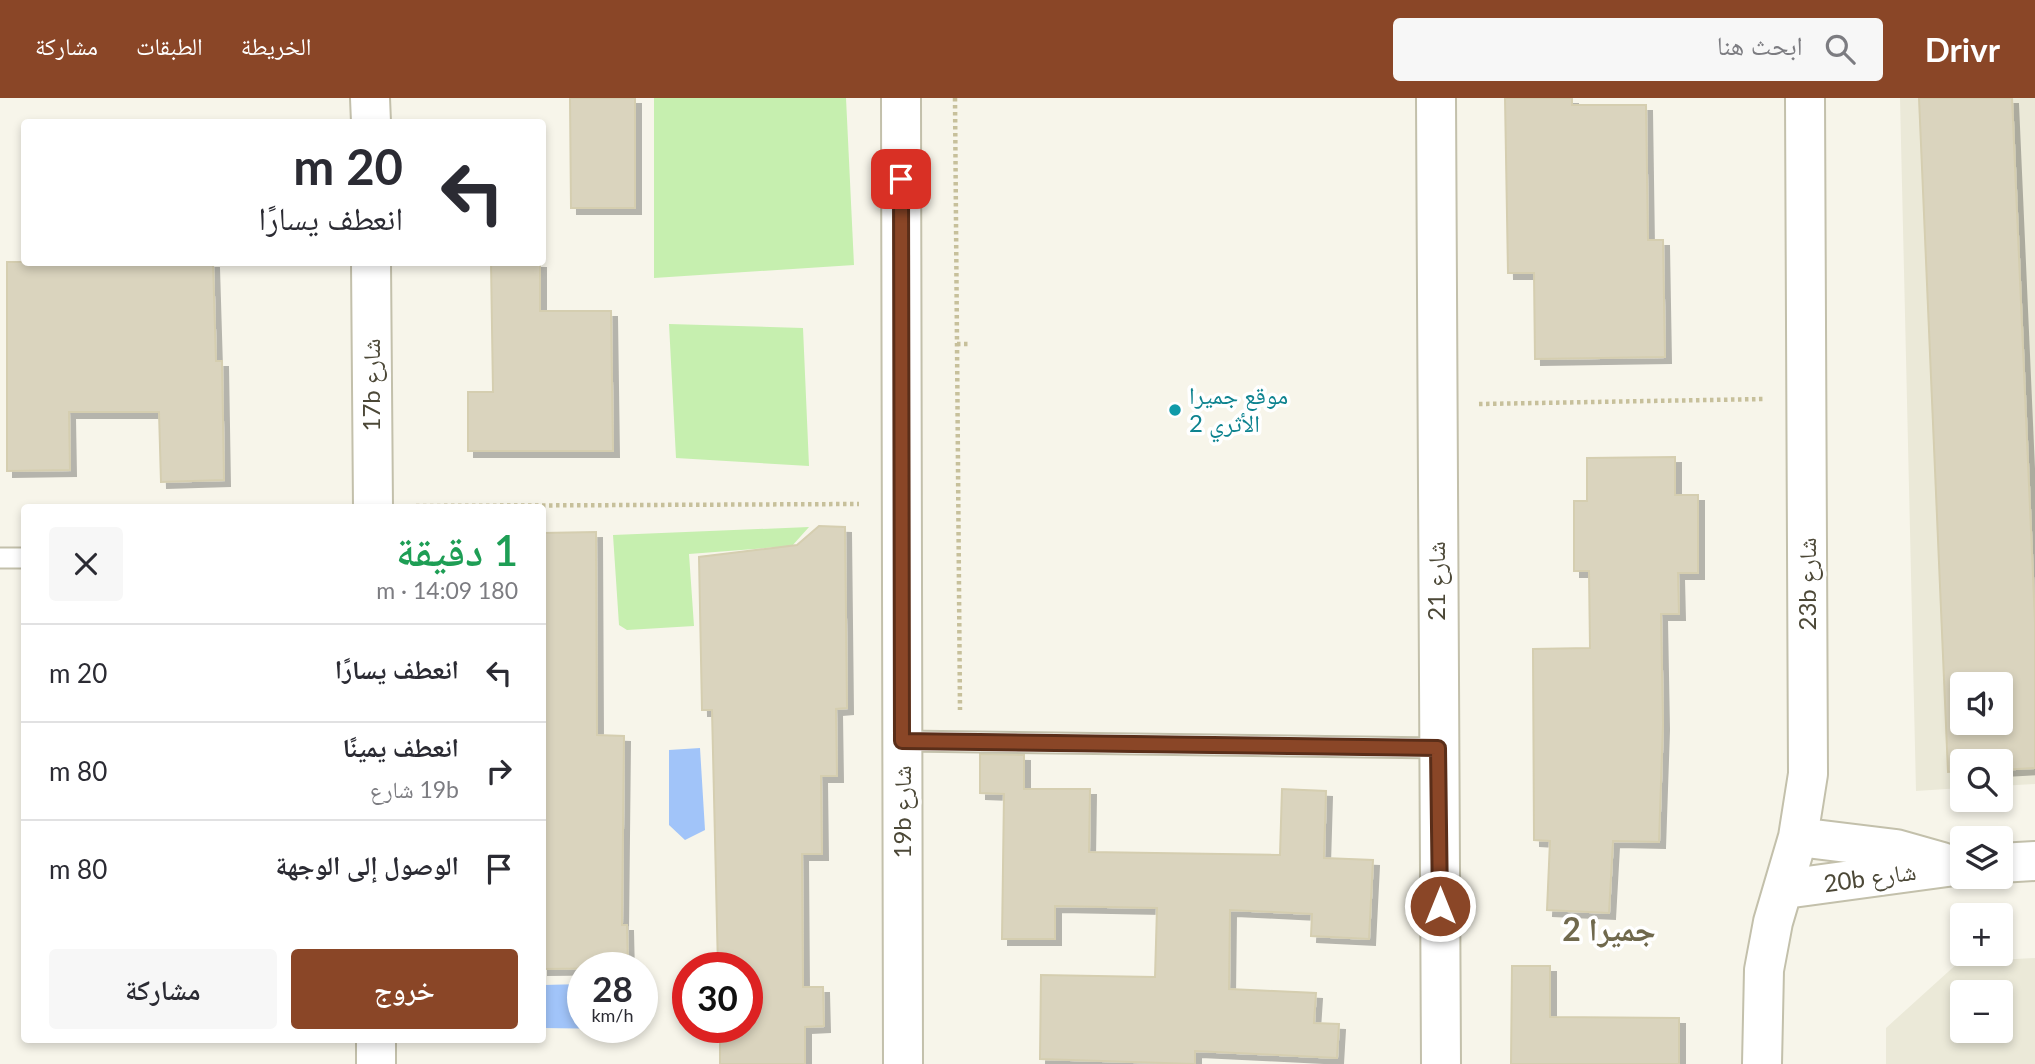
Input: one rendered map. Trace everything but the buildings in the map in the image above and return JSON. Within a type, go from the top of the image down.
[{"type":"street","points":[[370,98],[370,119]]},
{"type":"street","name":"19b شارع","points":[[901,98],[903,1064]]},
{"type":"street","name":"شارع 21","points":[[1436,98],[1441,1064]]},
{"type":"street","name":"23b شارع","points":[[1762,1064],[1763,970],[1773,922],[1785,889],[1798,837],[1808,774],[1805,98]]},
{"type":"street","name":"17b شارع","points":[[371,266],[373,504]]},
{"type":"street","name":"20b شارع","points":[[1798,837],[1896,849],[1950,863]]},
{"type":"street","points":[[2013,862],[2035,861]]},
{"type":"street","name":"20b شارع","points":[[1785,889],[1950,866]]},
{"type":"street","points":[[376,1043],[376,1064]]},
{"type":"lane","points":[[0,558],[21,558]]},
{"type":"lane","points":[[902,741],[1438,748]]},
{"type":"path","points":[[955,98],[960,743]]},
{"type":"path","points":[[957,344],[968,344]]},
{"type":"path","points":[[1436,405],[1808,398]]},
{"type":"path","points":[[546,506],[902,504]]},
{"type":"shaded area","points":[[1900,98],[2035,98],[2035,784],[2013,785],[2013,749],[1950,749],[1950,789],[1916,791]]},
{"type":"shaded area","points":[[2035,958],[2035,1064],[1886,1064],[1886,1028],[1955,966],[2013,966],[2013,959]]},
{"type":"green space","points":[[654,98],[846,98],[854,265],[654,278]]},
{"type":"green space","points":[[669,324],[803,328],[809,466],[676,458]]},
{"type":"green space","points":[[809,527],[792,546],[689,554],[694,626],[627,630],[619,625],[613,535]]},
{"type":"water","points":[[700,748],[705,830],[685,840],[669,825],[669,750]]},
{"type":"water","points":[[567,984],[567,1028],[546,1028],[546,985]]},
{"type":"place","name":"موقع جميرا 2 الأثري","points":[[1175,410]]},
{"type":"district","name":"جميرا 2","points":[[1609,930]]},
{"type":"route","points":[[901,179],[902,741],[1438,748],[1440,906]]}]
